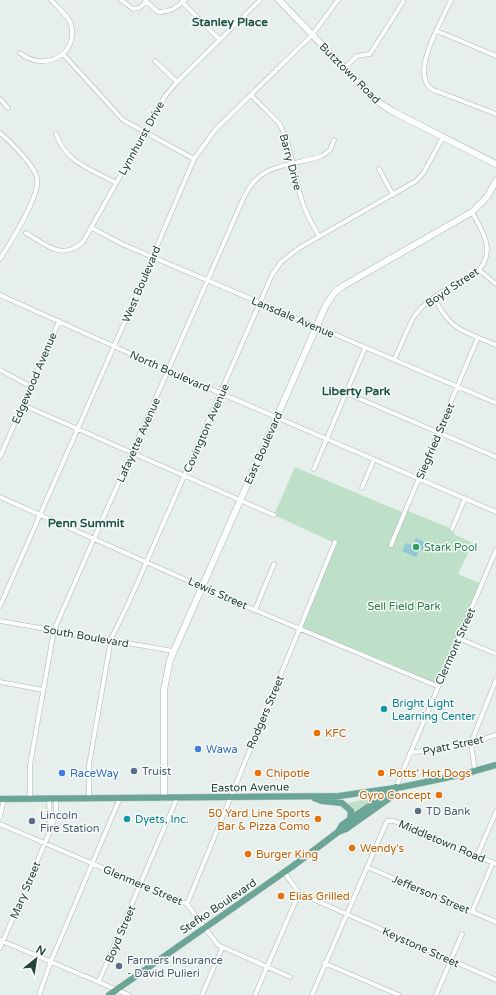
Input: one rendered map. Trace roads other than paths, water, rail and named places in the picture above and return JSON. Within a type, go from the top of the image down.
[{"type":"main road","name":"Easton Avenue","points":[[2,799],[310,797],[360,794],[475,771],[496,765]]},
{"type":"main road","name":"Stefko Boulevard","points":[[338,832],[342,825],[396,787]]},
{"type":"main road","name":"Stefko Boulevard","points":[[109,995],[284,872],[338,832],[346,829],[394,795],[396,787]]},
{"type":"main road","points":[[310,797],[322,801],[342,803],[350,811],[350,820]]},
{"type":"street","points":[[20,53],[31,60],[39,62],[53,60],[63,54],[70,38],[70,23],[51,0]]},
{"type":"street","points":[[121,0],[133,9],[139,8],[146,1],[158,12],[171,10],[184,1],[220,40]]},
{"type":"street","name":"Lynnhurst Drive","points":[[26,233],[56,250],[68,251],[83,242],[160,104],[177,82],[260,0]]},
{"type":"street","name":"Butztown Road","points":[[279,0],[374,99],[383,106],[496,164]]},
{"type":"street","name":"West Boulevard","points":[[0,606],[153,257],[194,159],[216,130],[312,35],[338,0]]},
{"type":"street","points":[[451,0],[437,31],[423,72],[430,88],[496,114]]},
{"type":"street","points":[[344,68],[357,56],[370,54],[403,2]]},
{"type":"street","points":[[437,31],[496,56]]},
{"type":"street","points":[[63,54],[118,116],[194,159]]},
{"type":"street","points":[[156,61],[177,82]]},
{"type":"street","name":"Barry Drive","points":[[251,95],[279,123],[285,136],[304,207],[320,236]]},
{"type":"street","points":[[0,99],[8,108]]},
{"type":"street","points":[[0,133],[32,168],[38,179],[38,186],[33,201],[0,259]]},
{"type":"street","points":[[56,134],[62,149],[69,156],[116,183]]},
{"type":"street","name":"Covington Avenue","points":[[88,798],[89,765],[111,640],[222,394],[272,275],[281,262],[292,253],[393,195],[416,180],[424,172],[443,136]]},
{"type":"street","name":"Lafayette Avenue","points":[[30,798],[30,765],[54,630],[252,182],[269,169],[293,164],[325,154],[331,148],[334,140]]},
{"type":"street","points":[[378,169],[393,195]]},
{"type":"street","name":"East Boulevard","points":[[164,798],[164,690],[167,670],[173,651],[326,305],[335,292],[343,286],[472,212],[488,197],[496,181]]},
{"type":"street","name":"Boyd Street","points":[[394,360],[416,313],[434,297],[479,270],[486,257],[488,247],[485,237],[472,212]]},
{"type":"street","name":"Lansdale Avenue","points":[[92,228],[208,281],[496,403]]},
{"type":"street","points":[[479,270],[496,284]]},
{"type":"street","name":"North Boulevard","points":[[0,295],[169,371],[496,512]]},
{"type":"street","points":[[434,297],[448,321],[463,330],[496,345]]},
{"type":"street","name":"Edgewood Avenue","points":[[0,457],[59,321]]},
{"type":"street","name":"Siegfried Street","points":[[391,545],[478,337]]},
{"type":"street","points":[[314,469],[365,348]]},
{"type":"street","points":[[0,370],[30,386]]},
{"type":"street","points":[[346,393],[496,457]]},
{"type":"street","points":[[23,405],[274,516]]},
{"type":"street","points":[[362,488],[374,460]]},
{"type":"street","name":"Lewis Street","points":[[0,497],[255,610],[437,686]]},
{"type":"street","points":[[452,529],[465,498]]},
{"type":"street","name":"Rodgers Street","points":[[187,904],[335,542]]},
{"type":"street","name":"Clermont Street","points":[[396,787],[437,686],[496,550]]},
{"type":"street","points":[[255,610],[274,564]]},
{"type":"street","name":"South Boulevard","points":[[0,621],[173,651]]},
{"type":"street","points":[[458,638],[496,654]]},
{"type":"street","points":[[475,771],[471,743],[496,680]]},
{"type":"street","points":[[0,682],[43,690]]},
{"type":"street","name":"Pyatt Street","points":[[410,754],[471,743],[496,735]]},
{"type":"street","name":"Mary Street","points":[[49,798],[50,831]]},
{"type":"street","name":"Mary Street","points":[[0,948],[2,940],[50,831],[56,813],[56,798]]},
{"type":"street","points":[[39,995],[51,961],[120,798]]},
{"type":"street","name":"Boyd Street","points":[[99,981],[177,798]]},
{"type":"street","points":[[0,816],[2,799]]},
{"type":"street","points":[[477,856],[496,812]]},
{"type":"street","name":"Middletown Road","points":[[367,867],[387,821],[394,821],[494,863]]},
{"type":"street","name":"Glenmere Street","points":[[0,824],[187,904],[218,945],[222,948],[290,977]]},
{"type":"street","points":[[472,912],[494,863]]},
{"type":"street","points":[[312,995],[324,963],[367,867]]},
{"type":"street","name":"Jefferson Street","points":[[367,867],[496,922]]},
{"type":"street","points":[[255,995],[300,893],[284,872]]},
{"type":"street","name":"Keystone Street","points":[[300,893],[496,980]]},
{"type":"street","points":[[436,995],[462,934]]},
{"type":"street","points":[[2,940],[129,995]]},
{"type":"street","points":[[202,995],[222,948]]},
{"type":"street","points":[[324,963],[399,995]]},
{"type":"water","name":"Stark Pool","points":[[416,538],[429,544],[426,551],[420,549],[416,557],[402,551],[406,543],[412,545]]},
{"type":"place","name":"Stark Pool","points":[[416,547]]},
{"type":"place","name":"Bright Light Learning Center","points":[[384,709]]},
{"type":"place","name":"KFC","points":[[317,733]]},
{"type":"place","name":"Wawa","points":[[198,749]]},
{"type":"place","name":"Truist","points":[[134,771]]},
{"type":"place","name":"RaceWay","points":[[62,773]]},
{"type":"place","name":"Chipotle","points":[[258,773]]},
{"type":"place","name":"Potts' Hot Dogs","points":[[381,773]]},
{"type":"place","name":"Gyro Concept","points":[[439,795]]},
{"type":"place","name":"TD Bank","points":[[418,811]]},
{"type":"place","name":"Dyets, Inc.","points":[[127,819]]},
{"type":"place","name":"50 Yard Line Sports Bar & Pizza Como","points":[[318,819]]},
{"type":"place","name":"Lincoln Fire Station","points":[[32,821]]},
{"type":"place","name":"Wendy's","points":[[352,848]]},
{"type":"place","name":"Burger King","points":[[248,854]]},
{"type":"place","name":"Elias Grilled","points":[[281,896]]},
{"type":"place","name":"Farmers Insurance - David Pulieri","points":[[119,966]]},
{"type":"district","name":"Stanley Place","points":[[230,22]]},
{"type":"district","name":"Liberty Park","points":[[356,391]]},
{"type":"district","name":"Penn Summit","points":[[86,523]]},
{"type":"park label","name":"Sell Field Park","points":[[404,606]]}]
